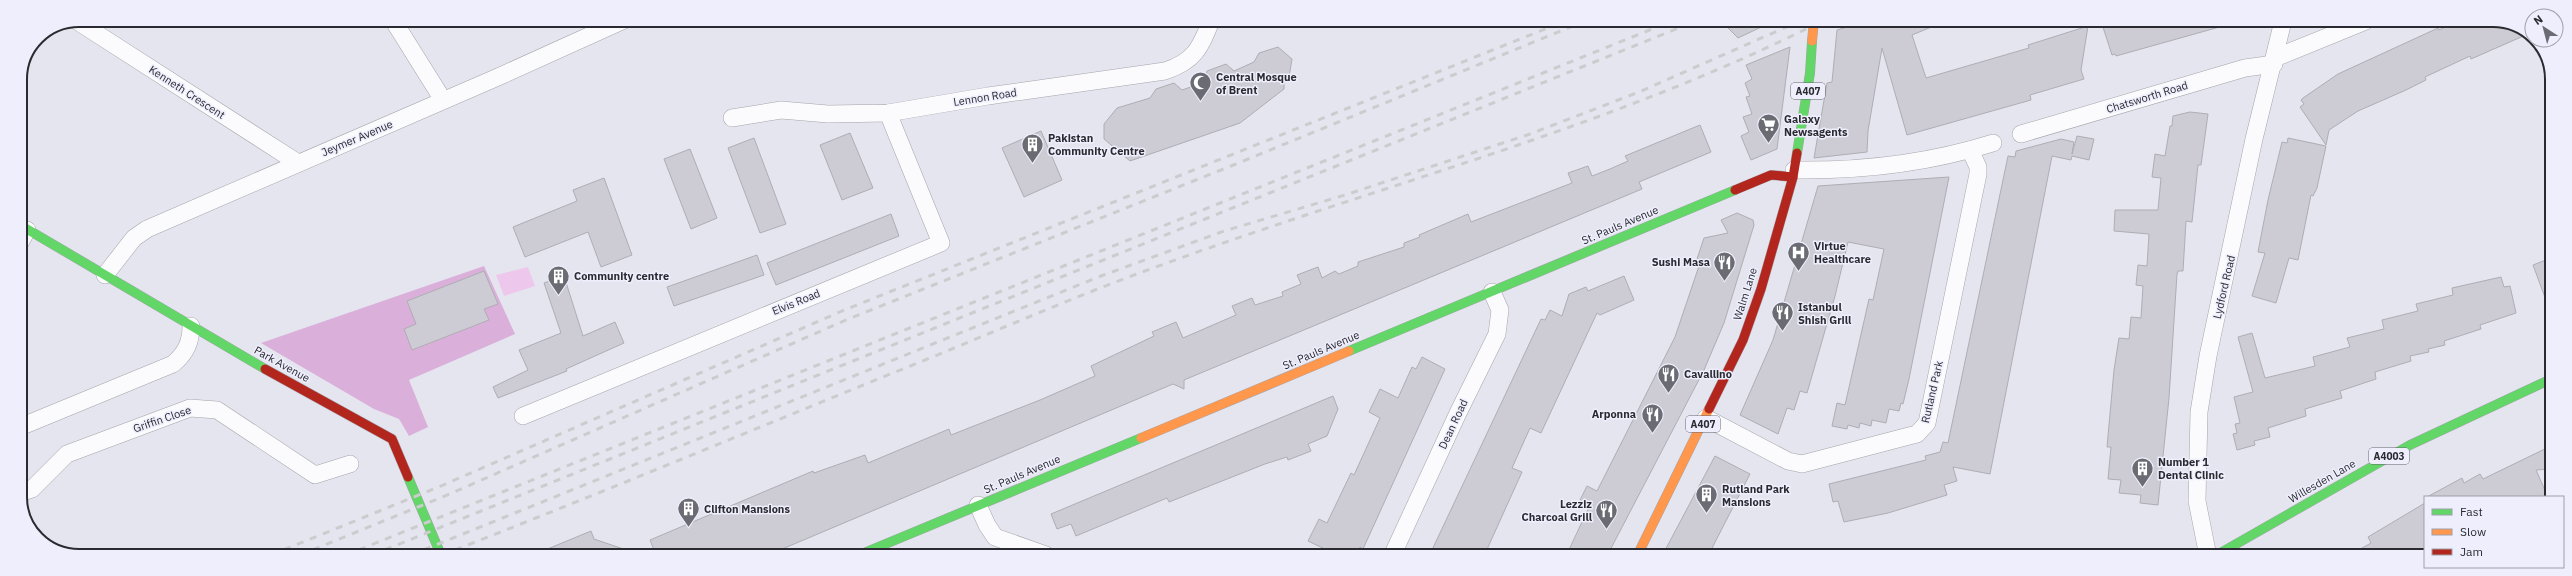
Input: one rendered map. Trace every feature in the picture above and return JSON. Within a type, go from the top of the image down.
[{"type":"street","name":"Kenneth Crescent","points":[[86,27],[298,163]]},
{"type":"street","points":[[397,27],[443,100]]},
{"type":"street","name":"Jeymer Avenue","points":[[105,275],[134,238],[147,229],[608,27]]},
{"type":"street","name":"Lennon Road","points":[[732,118],[781,110],[828,114],[888,113],[988,96],[1165,71],[1181,66],[1194,56],[1208,27]]},
{"type":"street","name":"Walm Lane","points":[[1640,549],[1743,340],[1761,289],[1794,173],[1810,73],[1813,27]]},
{"type":"street","name":"Lydford Road","points":[[2207,549],[2197,500],[2199,412],[2208,356],[2254,139],[2282,27]]},
{"type":"street","name":"Chatsworth Road","points":[[2021,134],[2245,68],[2274,61],[2352,27]]},
{"type":"street","name":"Elvis Road","points":[[523,416],[941,243],[888,113]]},
{"type":"street","points":[[1794,173],[1937,159],[1993,143]]},
{"type":"street","name":"Rutland Park","points":[[1706,418],[1788,461],[1802,464],[1908,436],[1924,428],[1927,423],[1978,174],[1978,167],[1970,150]]},
{"type":"street","name":"St. Pauls Avenue","points":[[873,549],[1761,179],[1771,175],[1794,173]]},
{"type":"street","name":"Park Avenue","points":[[27,235],[53,245],[191,326],[392,439],[438,549]]},
{"type":"street","name":"Dean Road","points":[[1395,549],[1458,413],[1497,334],[1500,310],[1492,292]]},
{"type":"street","points":[[27,423],[173,364],[183,356],[188,344],[191,326]]},
{"type":"street","name":"Willesden Lane","points":[[2227,549],[2410,445],[2545,382]]},
{"type":"street","name":"Griffin Close","points":[[27,491],[32,489],[67,454],[190,408],[204,407],[217,410],[315,475],[350,464]]},
{"type":"street","points":[[978,505],[987,525],[995,536],[1030,549]]},
{"type":"shaded area","points":[[484,266],[515,334],[409,380],[428,427],[409,436],[399,419],[374,409],[261,343]]},
{"type":"shaded area","points":[[528,267],[535,286],[504,296],[496,275]]},
{"type":"building","points":[[1727,27],[1761,27],[1738,38]]},
{"type":"building","points":[[1847,27],[1931,27],[1912,35],[1926,78],[2029,48],[2028,45],[2088,27],[2081,70],[2084,79],[2030,95],[2031,100],[1907,135],[1882,48],[1868,131],[1867,152],[1814,158],[1827,83],[1832,82],[1837,30]]},
{"type":"building","points":[[2103,27],[2219,27],[2116,56],[2115,54],[2112,55]]},
{"type":"building","points":[[2445,27],[2503,28],[2522,36],[2471,59],[2470,56],[2425,77],[2426,80],[2406,90],[2358,111],[2329,130],[2326,145],[2300,107],[2304,104],[2301,100],[2338,74],[2438,28],[2439,30]]},
{"type":"building","name":"Central Mosque of Brent","points":[[1278,47],[1292,59],[1289,77],[1284,79],[1284,89],[1240,123],[1130,161],[1104,139],[1104,124],[1117,108],[1150,98],[1156,89],[1174,83],[1182,90],[1205,82],[1207,71],[1226,64],[1234,71],[1254,62],[1259,53]]},
{"type":"building","points":[[1790,47],[1777,149],[1751,160],[1741,136],[1749,132],[1743,117],[1752,114],[1746,97],[1750,96],[1745,83],[1752,79],[1746,65]]},
{"type":"building","points":[[2190,112],[2208,114],[2201,165],[2198,165],[2192,222],[2186,221],[2183,271],[2178,271],[2177,274],[2169,398],[2158,505],[2140,503],[2141,495],[2119,493],[2121,480],[2108,479],[2111,447],[2107,447],[2114,370],[2119,338],[2129,339],[2131,317],[2141,318],[2143,286],[2136,285],[2138,265],[2147,266],[2149,234],[2114,231],[2115,210],[2158,210],[2161,178],[2152,177],[2155,154],[2165,156],[2173,116]]},
{"type":"building","points":[[1700,125],[1711,152],[1639,182],[1642,189],[1184,380],[1184,389],[1173,384],[782,549],[654,549],[650,540],[813,471],[814,473],[865,455],[868,463],[949,429],[951,435],[1040,400],[1095,376],[1091,366],[1154,336],[1152,332],[1176,322],[1183,338],[1236,315],[1232,306],[1252,298],[1255,305],[1283,296],[1282,292],[1301,284],[1297,275],[1318,267],[1322,278],[1335,271],[1339,274],[1358,266],[1358,262],[1404,247],[1404,243],[1420,237],[1419,235],[1468,214],[1471,222],[1572,183],[1568,173],[1588,166],[1592,176],[1610,169],[1628,161],[1625,156]]},
{"type":"building","name":"Pakistan Community Centre","points":[[1041,131],[1062,180],[1024,197],[1002,148]]},
{"type":"building","points":[[850,133],[873,188],[842,200],[820,145]]},
{"type":"building","points":[[2077,136],[2094,139],[2089,160],[2072,156],[2071,160],[2052,156],[1990,474],[1953,467],[1957,481],[1944,485],[1947,495],[1888,513],[1844,522],[1838,501],[1833,502],[1829,484],[1926,460],[1925,456],[1940,452],[1943,442],[1948,443],[2008,156],[2015,157],[2016,151],[2061,139],[2074,142],[2072,154]]},
{"type":"building","points":[[754,138],[786,224],[760,233],[728,148]]},
{"type":"building","points":[[2288,138],[2326,146],[2317,188],[2313,196],[2311,195],[2298,260],[2289,258],[2276,303],[2252,296],[2265,253],[2258,252],[2268,200],[2282,142],[2287,143]]},
{"type":"building","points":[[690,149],[717,218],[691,229],[664,159]]},
{"type":"building","points":[[1949,177],[1909,379],[1903,404],[1901,403],[1899,411],[1889,409],[1886,423],[1872,420],[1871,426],[1860,423],[1859,428],[1848,425],[1847,429],[1832,426],[1837,403],[1845,405],[1869,299],[1873,300],[1884,249],[1848,242],[1835,296],[1807,393],[1800,391],[1794,410],[1787,408],[1778,434],[1740,415],[1773,340],[1818,186]]},
{"type":"building","points":[[604,178],[632,255],[601,267],[588,232],[525,257],[513,227],[577,201],[573,190]]},
{"type":"building","points":[[1737,213],[1753,220],[1754,225],[1724,323],[1704,370],[1611,549],[1569,549],[1590,505],[1580,500],[1587,486],[1597,491],[1675,337],[1699,266],[1695,265],[1704,238],[1728,233],[1721,220]]},
{"type":"building","points":[[891,214],[899,236],[776,285],[767,263]]},
{"type":"building","points":[[757,255],[764,275],[674,306],[667,287]]},
{"type":"building","points":[[2545,260],[2545,297],[2533,265]]},
{"type":"building","points":[[484,271],[498,304],[484,309],[489,320],[412,350],[404,329],[416,324],[407,301]]},
{"type":"building","points":[[564,276],[583,336],[615,322],[624,343],[566,369],[567,371],[498,398],[493,387],[528,370],[519,350],[561,333],[544,283]]},
{"type":"building","points":[[1624,276],[1634,300],[1600,315],[1597,313],[1541,433],[1530,428],[1512,468],[1522,472],[1487,549],[1432,549],[1541,319],[1545,320],[1550,310],[1562,316],[1569,294],[1586,287],[1588,291]]},
{"type":"building","points":[[2501,277],[2504,287],[2510,286],[2516,313],[2480,325],[2481,329],[2444,341],[2445,345],[2428,349],[2429,352],[2410,356],[2411,361],[2375,372],[2376,379],[2340,391],[2342,398],[2305,409],[2306,416],[2268,428],[2270,437],[2254,441],[2255,445],[2237,450],[2233,434],[2237,433],[2235,424],[2240,423],[2234,397],[2253,392],[2238,337],[2252,333],[2265,378],[2315,366],[2313,357],[2350,347],[2347,338],[2384,329],[2382,320],[2418,311],[2416,304],[2453,295],[2452,288]]},
{"type":"building","points":[[1422,357],[1445,369],[1363,549],[1360,547],[1359,549],[1325,549],[1308,541],[1319,519],[1327,523],[1351,473],[1354,475],[1380,418],[1369,412],[1380,389],[1398,398],[1412,367],[1416,369]]},
{"type":"building","points":[[1333,396],[1338,409],[1327,436],[1308,444],[1311,451],[1288,460],[1287,457],[1265,464],[1169,502],[1167,498],[1076,536],[1071,524],[1057,529],[1051,514]]},
{"type":"building","points":[[2545,449],[2545,469],[2536,470],[2545,490],[2545,496],[2429,496],[2462,478],[2464,483],[2480,474],[2483,479]]},
{"type":"building","name":"Rutland Park Mansions","points":[[1715,456],[1750,474],[1712,549],[1666,549]]},
{"type":"building","points":[[2424,504],[2424,549],[2360,549],[2371,543],[2368,537]]},
{"type":"building","points":[[591,531],[594,539],[623,549],[548,549]]},
{"type":"railway","points":[[286,549],[441,486],[842,311],[1550,27]]},
{"type":"railway","points":[[315,549],[445,496],[846,320],[1236,164],[1570,27]]},
{"type":"railway","points":[[361,549],[1657,27]]},
{"type":"railway","points":[[387,549],[1681,27]]},
{"type":"railway","points":[[426,549],[1101,276],[1224,231],[1345,195],[1530,134],[1639,92],[1786,27]]},
{"type":"railway","points":[[457,549],[624,483],[1106,286],[1249,234],[1581,123],[1743,59],[1810,27]]},
{"type":"traffic: fast","points":[[1797,153],[1810,73],[1812,41]]},
{"type":"traffic: fast","points":[[1349,351],[1735,190]]},
{"type":"traffic: fast","points":[[27,229],[265,369]]},
{"type":"traffic: fast","points":[[2227,549],[2410,445],[2545,382]]},
{"type":"traffic: fast","points":[[873,549],[1141,438]]},
{"type":"traffic: fast","points":[[408,477],[438,549]]},
{"type":"traffic: slow","points":[[1812,41],[1813,27]]},
{"type":"traffic: slow","points":[[1141,438],[1349,351]]},
{"type":"traffic: slow","points":[[1640,549],[1709,409]]},
{"type":"traffic: jam","points":[[1709,409],[1743,340],[1761,289],[1793,177],[1797,153]]},
{"type":"traffic: jam","points":[[1735,190],[1771,175],[1793,177]]},
{"type":"traffic: jam","points":[[265,369],[392,439],[408,477]]},
{"type":"place","name":"Central Mosque of Brent","points":[[1200,102]]},
{"type":"place","name":"Galaxy Newsagents","points":[[1768,144]]},
{"type":"place","name":"Pakistan Community Centre","points":[[1032,164]]},
{"type":"place","name":"Virtue Healthcare","points":[[1798,272]]},
{"type":"place","name":"Sushi Masa","points":[[1725,282]]},
{"type":"place","name":"Community centre","points":[[559,296]]},
{"type":"place","name":"Istanbul Shish Grill","points":[[1783,332]]},
{"type":"place","name":"Cavallino","points":[[1668,394]]},
{"type":"place","name":"Arponna","points":[[1652,434]]},
{"type":"place","name":"Number 1 Dental Clinic","points":[[2142,488]]},
{"type":"place","name":"Rutland Park Mansions","points":[[1706,514]]},
{"type":"place","name":"Clifton Mansions","points":[[688,528]]},
{"type":"place","name":"Lezziz Charcoal Grill","points":[[1607,530]]}]
